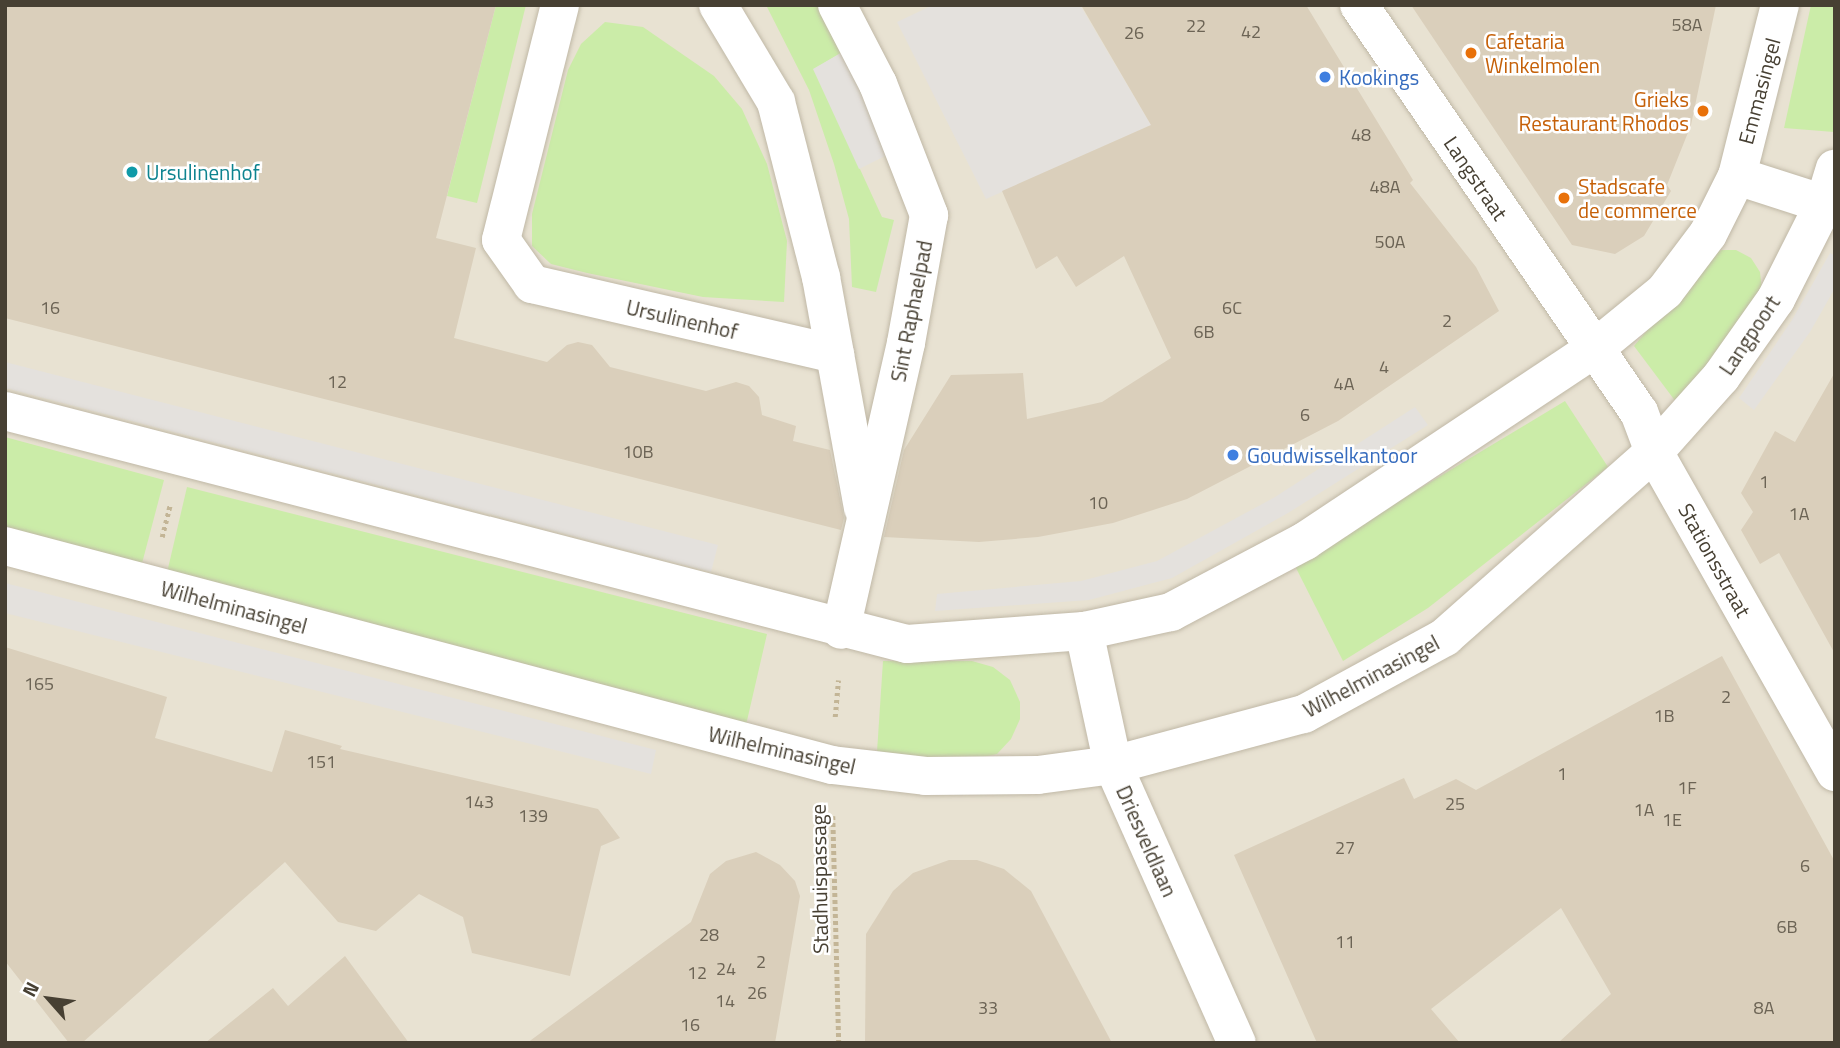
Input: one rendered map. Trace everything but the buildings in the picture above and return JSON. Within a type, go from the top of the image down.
[{"type":"street","name":"Ursulinenhof","points":[[560,5],[501,240],[532,284],[835,354]]},
{"type":"street","points":[[719,5],[776,102],[821,277],[866,523]]},
{"type":"street","name":"Sint Raphaelpad","points":[[837,5],[878,84],[929,215],[866,523],[841,630]]},
{"type":"street","name":"Langstraat","points":[[1359,5],[1593,350]]},
{"type":"street","name":"Emmasingel","points":[[1737,176],[1780,5]]},
{"type":"street","points":[[5,411],[841,630],[907,644],[1084,631],[1171,612],[1305,541],[1593,350],[1665,291],[1708,234],[1737,176],[1831,192]]},
{"type":"street","name":"Langpoort","points":[[1654,452],[1721,377],[1768,310],[1831,192]]},
{"type":"street","name":"Stationsstraat","points":[[1593,350],[1639,412],[1654,452],[1835,772]]},
{"type":"street","name":"Wilhelminasingel","points":[[5,546],[832,765],[925,776],[1038,775],[1113,765],[1304,714],[1445,637],[1654,452]]},
{"type":"street","name":"Driesveldlaan","points":[[1084,631],[1113,765],[1237,1043]]},
{"type":"path","points":[[150,585],[181,457]]},
{"type":"path","name":"Stadhuispassage","points":[[839,1043],[832,765],[841,630]]},
{"type":"shaded area","points":[[5,5],[1835,5],[1835,1043],[5,1043]]},
{"type":"shaded area","points":[[933,5],[1080,5],[1151,125],[986,199],[897,22]]},
{"type":"shaded area","points":[[846,50],[897,150],[859,169],[813,69]]},
{"type":"shaded area","points":[[1830,253],[1835,256],[1835,288],[1810,332],[1754,410],[1739,398],[1792,320]]},
{"type":"shaded area","points":[[5,362],[718,545],[711,572],[5,388]]},
{"type":"shaded area","points":[[1415,407],[1428,425],[1288,513],[1172,578],[1089,600],[935,611],[937,594],[1081,581],[1157,561],[1275,497]]},
{"type":"shaded area","points":[[5,583],[656,750],[651,774],[5,613]]},
{"type":"green space","points":[[496,5],[526,5],[477,203],[447,196]]},
{"type":"green space","points":[[766,5],[823,5],[846,50],[814,69],[882,217],[894,220],[876,292],[852,287],[849,219],[834,164],[809,90]]},
{"type":"green space","points":[[1811,5],[1835,5],[1834,132],[1784,128]]},
{"type":"green space","points":[[605,22],[643,27],[714,76],[742,109],[767,164],[787,241],[784,302],[703,297],[587,273],[551,264],[532,246],[532,214],[568,70],[581,44]]},
{"type":"green space","points":[[1721,250],[1736,250],[1751,258],[1760,272],[1762,291],[1715,359],[1676,402],[1634,346],[1708,258]]},
{"type":"green space","points":[[1565,401],[1608,467],[1428,608],[1343,661],[1294,564]]},
{"type":"green space","points":[[5,437],[164,480],[140,571],[5,534]]},
{"type":"green space","points":[[187,487],[767,634],[746,725],[166,577]]},
{"type":"green space","points":[[883,661],[972,661],[993,667],[1010,680],[1020,702],[1020,719],[1011,739],[997,754],[979,758],[917,759],[877,752]]},
{"type":"place","name":"Cafetaria Winkelmolen","points":[[1471,53]]},
{"type":"place","name":"Kookings","points":[[1325,77]]},
{"type":"place","name":"Grieks Restaurant Rhodos","points":[[1703,111]]},
{"type":"place","name":"Ursulinenhof","points":[[132,172]]},
{"type":"place","name":"Stadscafe de commerce","points":[[1564,198]]},
{"type":"place","name":"Goudwisselkantoor","points":[[1233,455]]}]
